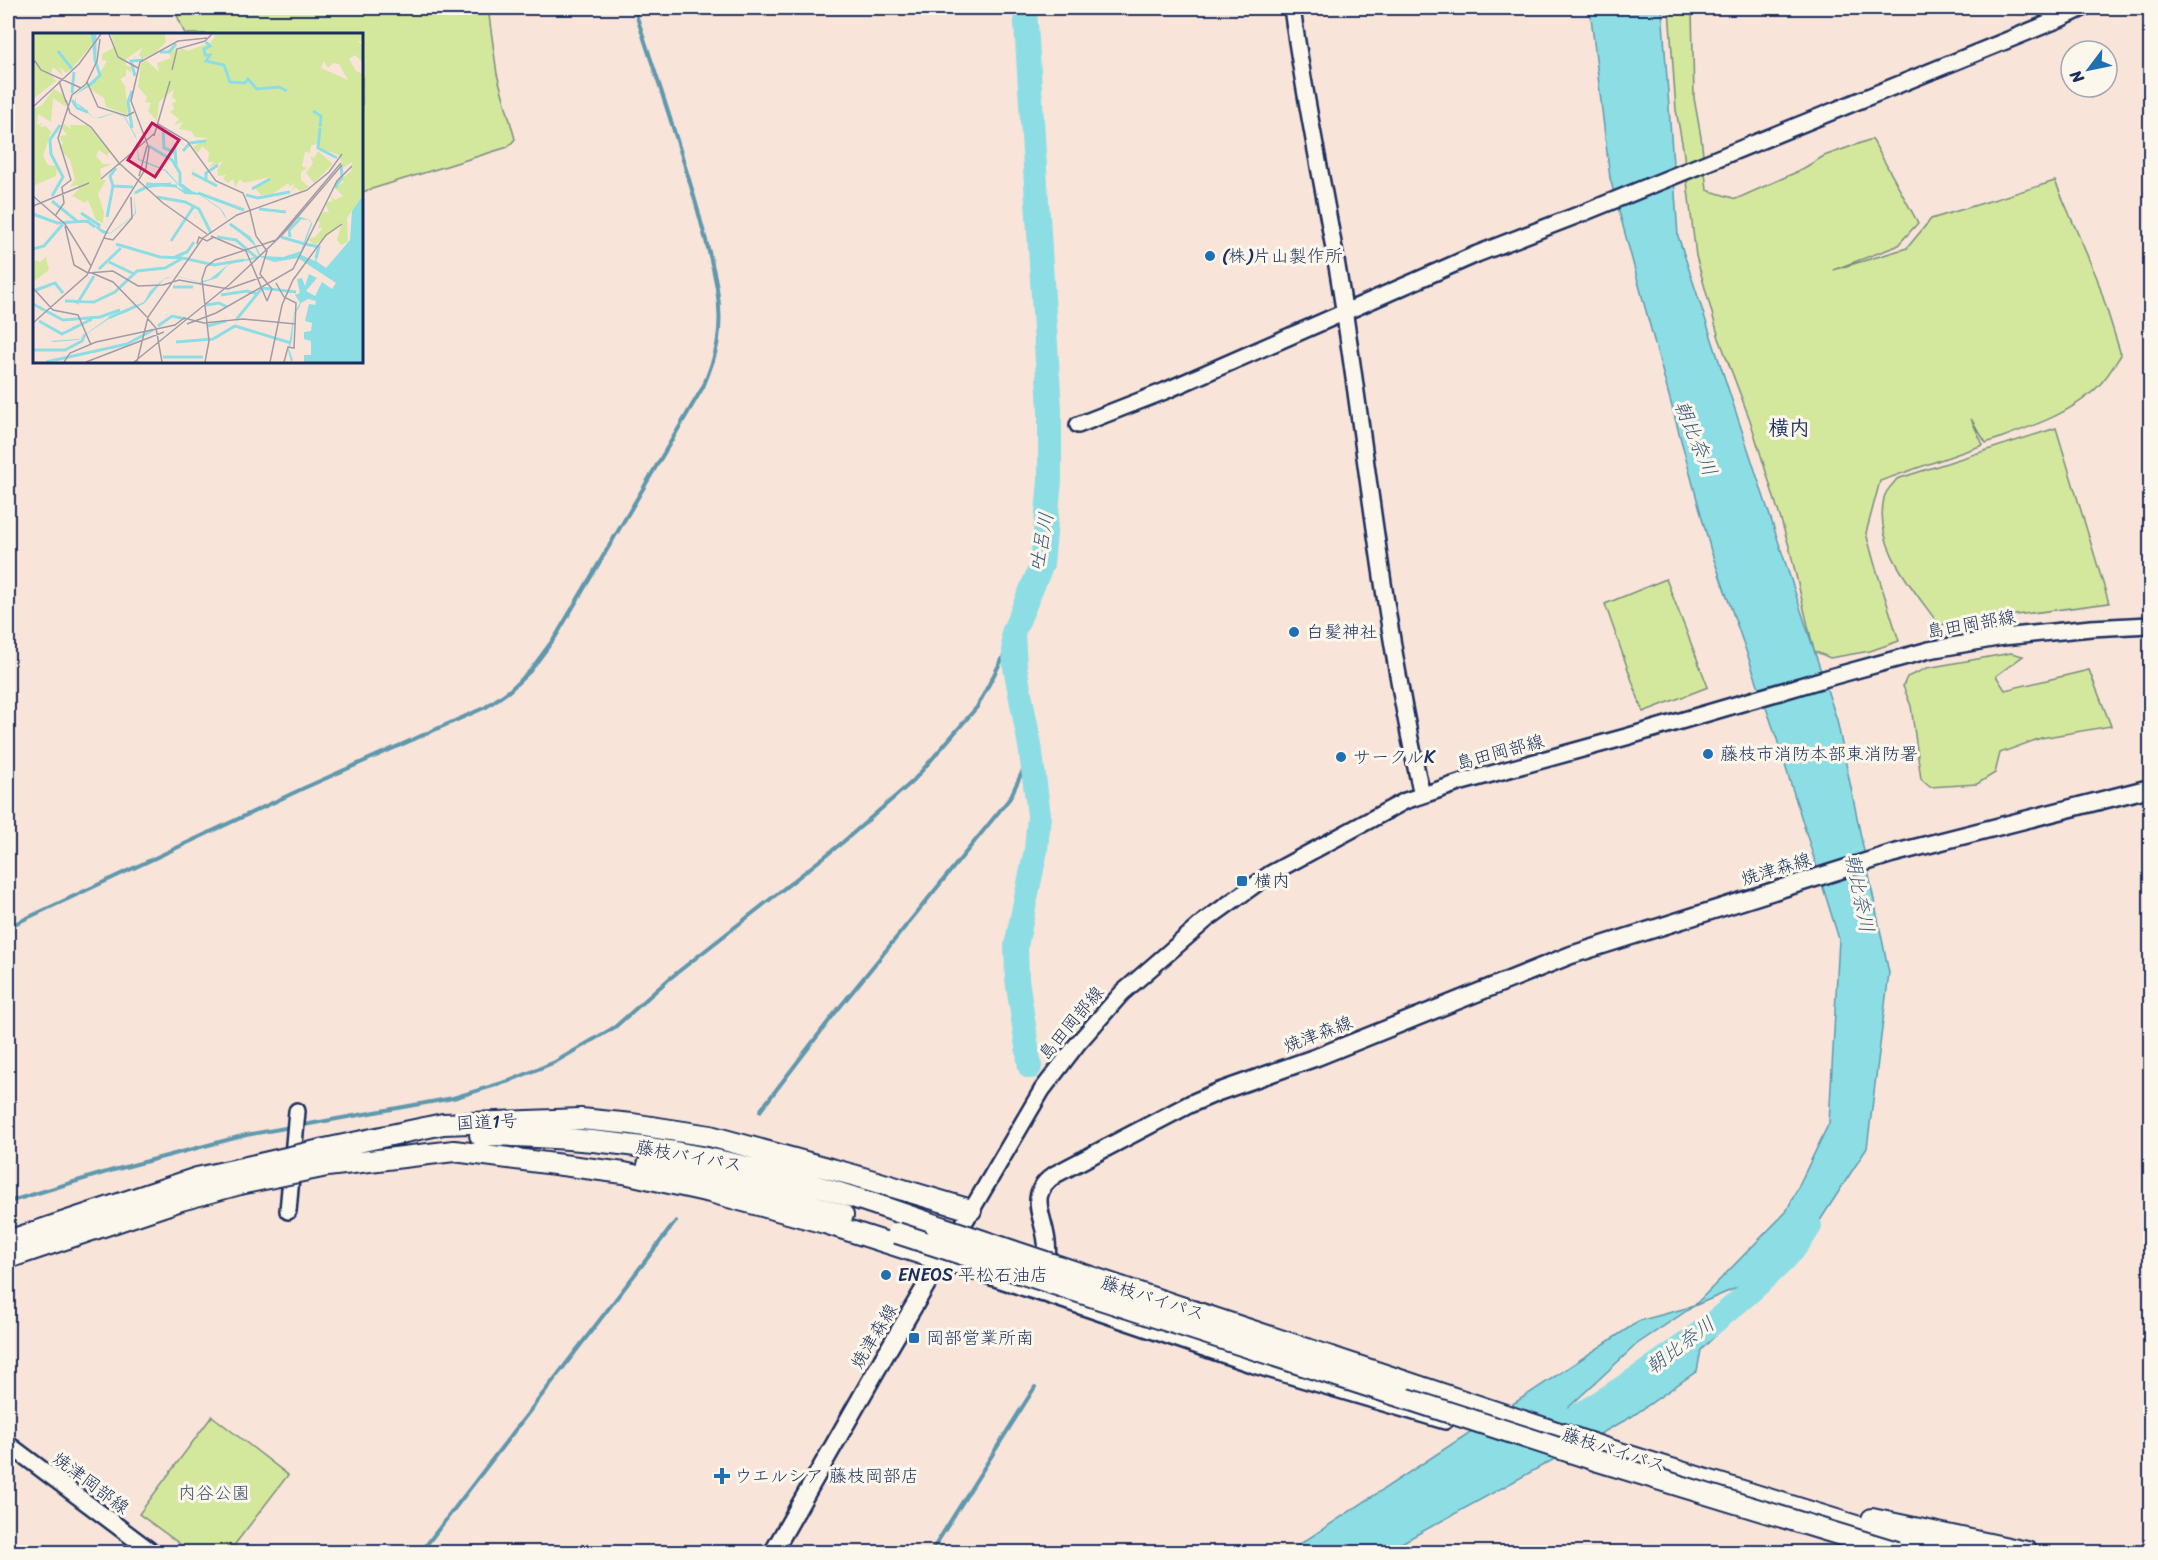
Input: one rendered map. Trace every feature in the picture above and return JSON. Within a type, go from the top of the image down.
[{"type":"highway","name":"国道1号","points":[[326,1158],[349,1145],[443,1124],[581,1119],[710,1136],[971,1210]]},
{"type":"highway","name":"藤枝バイパス","points":[[349,1145],[478,1135],[562,1138],[695,1156],[771,1173],[843,1193],[1435,1392],[1940,1552]]},
{"type":"highway","name":"国道1号","points":[[8,1258],[181,1200],[239,1177],[326,1158],[454,1151],[624,1173],[689,1187],[825,1223],[941,1260]]},
{"type":"highway","name":"藤枝バイパス","points":[[454,1151],[574,1156],[673,1170],[742,1184],[1867,1548],[1897,1552]]},
{"type":"highway","name":"国道1号","points":[[8,1240],[197,1178],[239,1177]]},
{"type":"highway","points":[[1744,1491],[2027,1552]]},
{"type":"highway","points":[[1867,1548],[1891,1552]]},
{"type":"main road","name":"焼津森線","points":[[1042,1293],[1048,1249],[1038,1197],[1040,1187],[1056,1174],[1190,1104],[1331,1051],[1571,955],[1891,854],[2151,788]]},
{"type":"main road","name":"焼津森線","points":[[773,1552],[941,1260]]},
{"type":"main road","points":[[941,1260],[1042,1293]]},
{"type":"street","points":[[1292,8],[1303,86],[1345,313],[1380,568],[1422,795]]},
{"type":"street","points":[[2044,8],[2073,12]]},
{"type":"street","points":[[1078,425],[1165,392],[1477,254],[2073,12]]},
{"type":"street","name":"島田岡部線","points":[[941,1260],[1042,1090],[1122,993],[1206,920],[1270,874],[1405,801],[1834,676],[1929,651],[2003,637],[2091,628],[2151,625]]},
{"type":"street","points":[[288,1211],[297,1111]]},
{"type":"street","points":[[1042,1293],[1254,1365],[1794,1523],[1867,1548]]},
{"type":"street","name":"焼津岡部線","points":[[8,1444],[152,1552]]},
{"type":"green space","points":[[174,8],[488,8],[497,74],[515,139],[508,147],[363,192],[363,33],[185,33]]},
{"type":"green space","points":[[1669,8],[1691,8],[1692,11],[1694,98],[1707,190],[1736,199],[1799,171],[1824,156],[1872,139],[1918,223],[1897,246],[1833,270],[1907,248],[1931,219],[2055,181],[2097,278],[2121,355],[2105,379],[2091,393],[2063,412],[1986,443],[1971,419],[1983,445],[1880,481],[1866,533],[1899,641],[1870,651],[1830,658],[1814,651],[1789,546],[1750,420],[1719,338],[1696,256],[1676,110]]},
{"type":"green space","points":[[2056,428],[2109,603],[1939,625],[1908,582],[1890,550],[1884,533],[1882,516],[1886,493],[1897,479]]},
{"type":"green space","points":[[1666,579],[1708,687],[1643,712],[1605,604]]},
{"type":"green space","points":[[2011,653],[2023,656],[1996,676],[2005,690],[2089,670],[2111,726],[2041,738],[2000,753],[1995,773],[1977,784],[1930,787],[1921,779],[1911,706],[1903,686],[1907,677],[1927,668]]},
{"type":"green space","name":"内谷公園","points":[[212,1416],[288,1475],[229,1552],[191,1552],[139,1514]]},
{"type":"water","points":[[1590,8],[1662,8],[1678,236],[1837,720],[1889,973],[1867,1148],[1808,1239],[1750,1282],[1694,1306],[1786,1212],[1829,1123],[1839,939],[1776,736],[1711,551],[1610,178]]},
{"type":"water","points":[[1751,1300],[1701,1350],[1697,1371],[1631,1417],[1385,1552],[1288,1552],[1639,1321],[1694,1306],[1637,1344],[1569,1407],[1612,1406],[1693,1338]]},
{"type":"waterway","points":[[8,927],[304,788],[486,707],[509,691],[530,671],[556,636],[703,387],[714,358],[718,339],[718,294],[709,251],[678,141],[634,8]]},
{"type":"waterway","name":"吐呂川","points":[[1025,8],[1050,409],[1050,481],[1042,564],[1013,633],[1015,667],[1030,746],[1039,815],[1036,850],[1016,946],[1017,979],[1030,1067]]},
{"type":"waterway","points":[[298,1126],[453,1098],[509,1081],[555,1062],[615,1027],[669,979],[843,842],[913,781],[977,707],[1008,648],[1013,633]]},
{"type":"waterway","points":[[760,1111],[835,1013],[1010,798],[1024,768],[1030,746]]},
{"type":"waterway","points":[[8,1202],[110,1171],[246,1135],[291,1127]]},
{"type":"waterway","points":[[421,1552],[676,1221]]},
{"type":"waterway","name":"朝比奈川","points":[[1566,1423],[1638,1377],[1708,1327],[1776,1268],[1798,1244],[1810,1226]]},
{"type":"waterway","points":[[931,1552],[1035,1387]]},
{"type":"place","name":"(株)片山製作所","points":[[1210,256]]},
{"type":"place","name":"白髪神社","points":[[1294,632]]},
{"type":"place","name":"藤枝市消防本部東消防署","points":[[1708,754]]},
{"type":"place","name":"サークルK","points":[[1341,757]]},
{"type":"place","name":"横内","points":[[1242,881]]},
{"type":"place","name":"ENEOS 平松石油店","points":[[886,1275]]},
{"type":"place","name":"岡部営業所南","points":[[914,1338]]},
{"type":"place","name":"ウエルシア 藤枝岡部店","points":[[722,1476]]},
{"type":"district","name":"横内","points":[[1789,428]]}]
